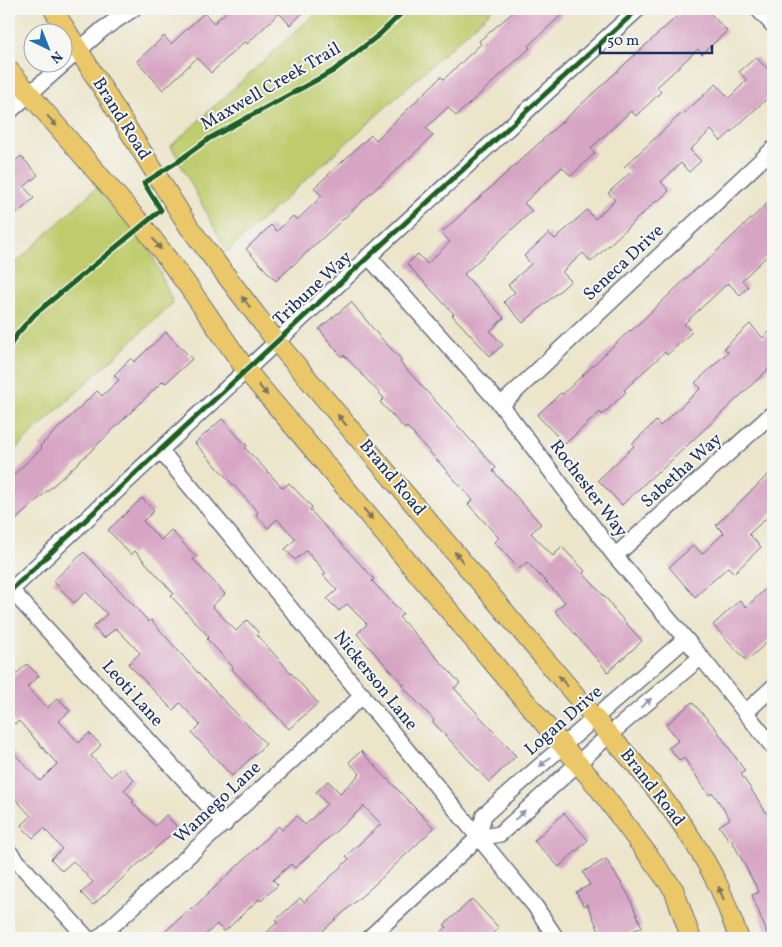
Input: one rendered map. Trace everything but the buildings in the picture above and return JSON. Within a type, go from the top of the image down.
[{"type":"main road","name":"Brand Road","points":[[53,9],[189,227],[276,341],[609,735],[636,764],[692,840],[718,885],[739,938]]},
{"type":"main road","points":[[9,70],[143,226],[188,286],[246,370],[598,786],[674,890],[691,938]]},
{"type":"street","points":[[9,112],[103,28],[133,9]]},
{"type":"street","name":"Tribune Way","points":[[10,591],[276,341],[638,9]]},
{"type":"street","points":[[758,9],[773,25]]},
{"type":"street","name":"Seneca Drive","points":[[501,405],[773,149]]},
{"type":"street","name":"Rochester Way","points":[[368,256],[501,405],[615,556],[701,657],[773,747]]},
{"type":"street","name":"Sabetha Way","points":[[615,556],[773,413]]},
{"type":"street","name":"Nickerson Lane","points":[[161,451],[535,906],[556,938]]},
{"type":"street","name":"Leoti Lane","points":[[10,591],[224,824]]},
{"type":"street","name":"Logan Drive","points":[[478,838],[484,815],[685,639]]},
{"type":"street","points":[[369,938],[478,838],[500,834],[578,762],[701,657]]},
{"type":"street","points":[[746,712],[773,687]]},
{"type":"street","name":"Wamego Lane","points":[[98,938],[363,695]]},
{"type":"street","points":[[9,852],[87,938]]},
{"type":"green space","points":[[320,9],[493,9],[227,252],[171,146]]},
{"type":"green space","points":[[98,186],[150,249],[173,303],[9,455],[9,269]]},
{"type":"cycle path","name":"Maxwell Creek Trail","points":[[9,347],[18,333],[35,314],[161,210],[144,183],[210,138],[333,71],[380,34],[406,9]]},
{"type":"cycle path","points":[[9,592],[322,299],[638,9]]}]
